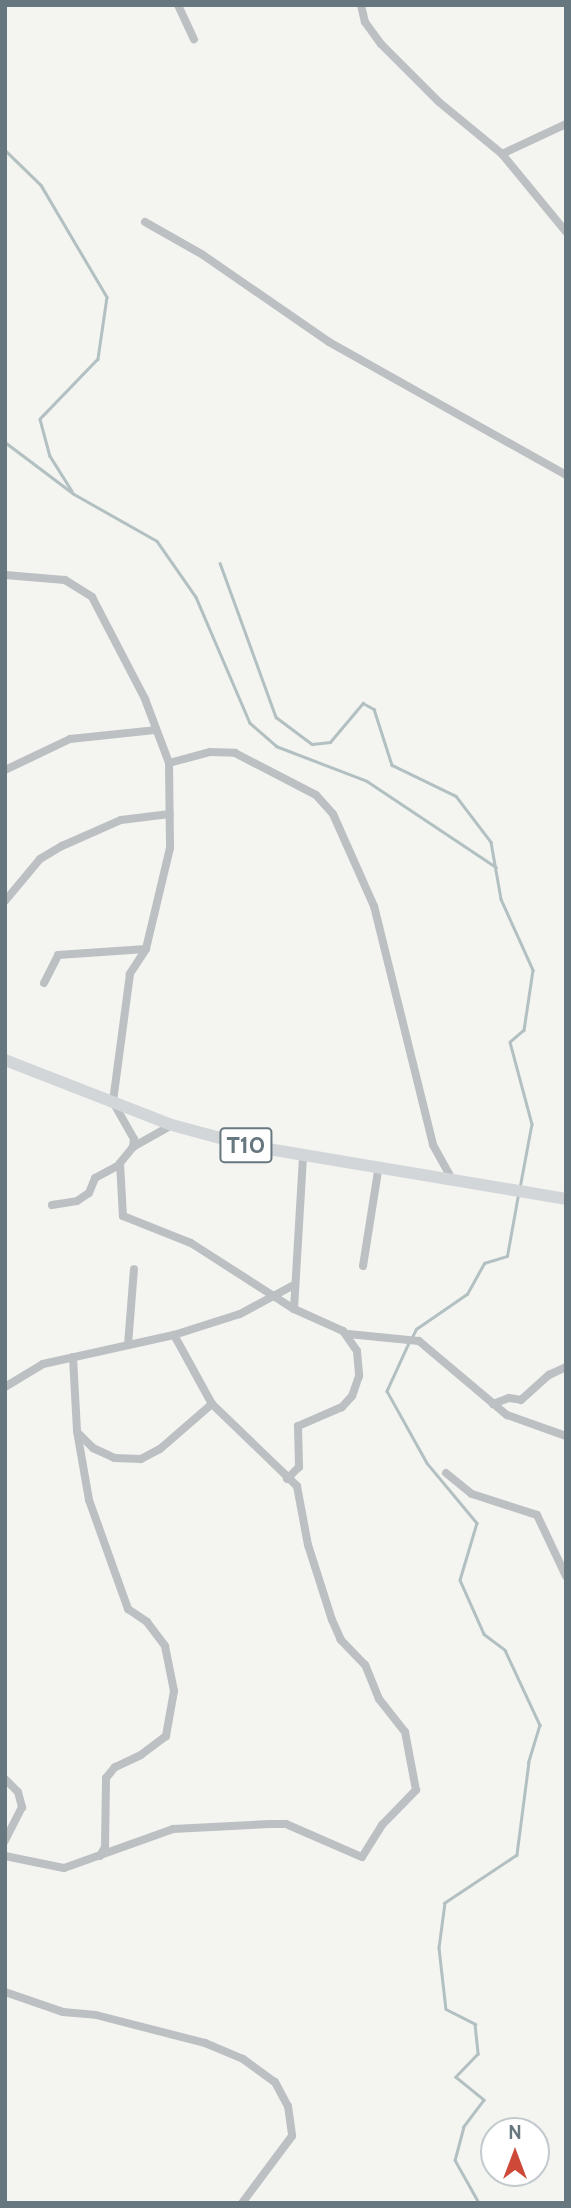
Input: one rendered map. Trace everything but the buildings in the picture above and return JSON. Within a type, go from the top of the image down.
[{"type":"highway","name":"T10","points":[[5,1060],[172,1125],[303,1157],[454,1184],[530,1192],[566,1199]]},
{"type":"street","points":[[178,5],[194,40]]},
{"type":"street","points":[[361,5],[365,22],[381,44],[446,108],[502,154],[566,232]]},
{"type":"street","points":[[502,154],[566,124]]},
{"type":"street","points":[[145,222],[203,255],[329,342],[566,475]]},
{"type":"street","points":[[5,575],[58,579],[86,590],[145,699],[169,763],[170,848],[146,949],[130,974],[113,1102],[134,1139],[133,1147]]},
{"type":"street","points":[[5,771],[70,739],[155,730]]},
{"type":"street","points":[[169,763],[210,752],[235,753],[316,795],[333,814],[374,906],[433,1145],[454,1184]]},
{"type":"street","points":[[5,901],[40,859],[62,846],[121,820],[170,814]]},
{"type":"street","points":[[44,983],[58,956],[146,949]]},
{"type":"street","points":[[52,1205],[77,1201],[89,1193],[95,1178],[119,1165],[133,1147],[172,1125]]},
{"type":"street","points":[[294,1309],[292,1286],[303,1157]]},
{"type":"street","points":[[119,1165],[123,1216],[191,1243],[294,1309],[348,1334],[419,1341],[493,1404],[526,1424],[566,1436]]},
{"type":"street","points":[[363,1266],[379,1171]]},
{"type":"street","points":[[128,1345],[134,1269]]},
{"type":"street","points":[[5,1387],[32,1369],[73,1357],[174,1335],[274,1297],[292,1286]]},
{"type":"street","points":[[288,1479],[299,1467],[298,1426],[342,1406],[356,1386],[358,1357],[348,1334]]},
{"type":"street","points":[[174,1335],[212,1404],[288,1473],[288,1479]]},
{"type":"street","points":[[73,1357],[77,1431],[89,1500],[128,1609],[147,1622],[165,1646],[174,1691],[166,1736],[115,1767],[106,1778],[104,1853],[95,1859]]},
{"type":"street","points":[[493,1404],[509,1398],[521,1400],[549,1375],[566,1367]]},
{"type":"street","points":[[77,1431],[103,1454],[116,1459],[141,1459],[160,1449],[212,1404]]},
{"type":"street","points":[[446,1473],[472,1494],[537,1515],[566,1576]]},
{"type":"street","points":[[5,1856],[64,1868],[173,1829],[286,1824],[362,1857],[382,1825],[414,1795],[417,1778],[408,1739],[379,1699],[360,1659],[338,1635],[308,1545],[297,1486],[288,1479]]},
{"type":"street","points":[[5,1779],[18,1792],[22,1807],[5,1841]]},
{"type":"street","points":[[5,1992],[63,2012],[96,2015],[205,2043],[256,2066],[275,2082],[288,2106],[292,2136],[242,2203]]},
{"type":"waterway","points":[[5,150],[41,185],[107,297],[98,359],[40,419],[50,456],[72,491]]},
{"type":"waterway","points":[[5,442],[74,494],[157,541],[196,597],[250,723],[276,746],[367,781],[496,867]]},
{"type":"waterway","points":[[220,563],[276,717],[312,744],[330,742],[363,703],[374,709],[392,765],[456,796],[491,842],[501,899],[533,970],[524,1030],[510,1042],[532,1124],[520,1188]]},
{"type":"waterway","points":[[412,1337],[416,1329],[467,1294],[484,1263],[507,1256],[518,1195]]},
{"type":"waterway","points":[[409,1343],[387,1391],[427,1463],[477,1523],[460,1580],[484,1634],[505,1650],[540,1725],[529,1762],[517,1855],[445,1903],[439,1948],[446,2009],[475,2024],[478,2054],[456,2077],[484,2100],[464,2127],[455,2160],[479,2203]]}]
